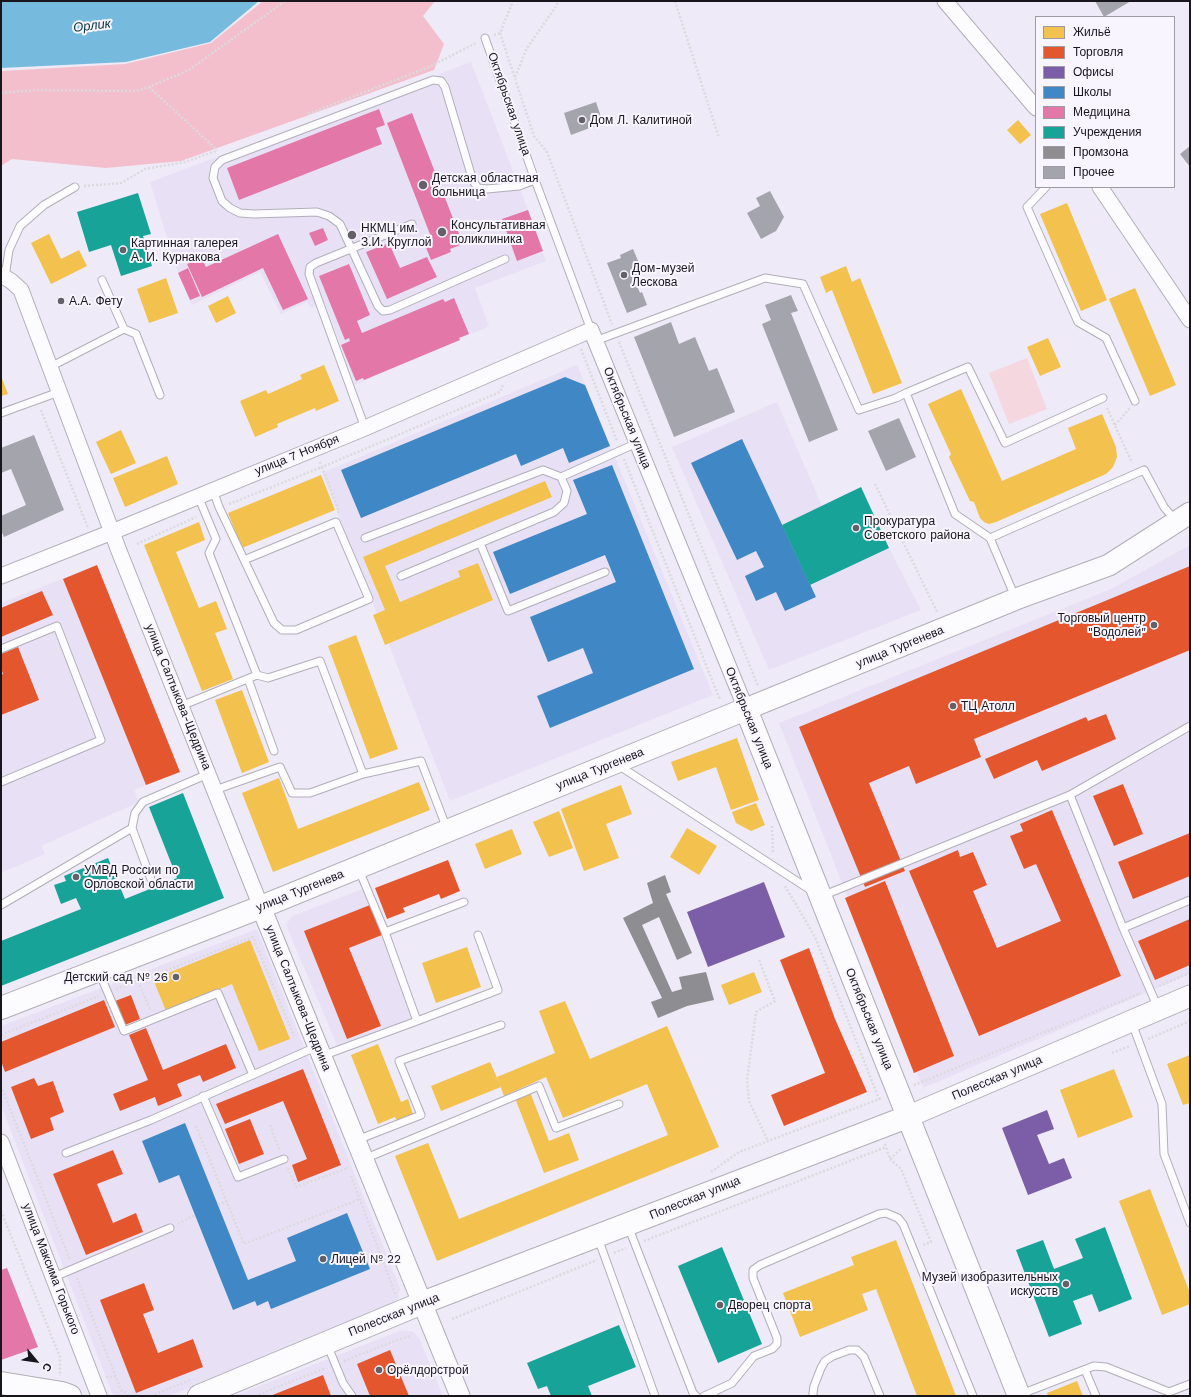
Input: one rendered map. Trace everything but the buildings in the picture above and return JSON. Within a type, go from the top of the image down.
[{"type":"main road","name":"улица Тургенева","points":[[1,1008],[261,907],[1016,599],[1109,565],[1183,518]]},
{"type":"main road","name":"Октябрьская улица","points":[[746,709],[820,897],[888,1096],[907,1117],[1019,1395]]},
{"type":"main road","name":"Полесская улица","points":[[208,1394],[422,1303],[597,1236],[631,1235],[749,1176],[907,1117],[1190,996]]},
{"type":"main road","points":[[1,1383],[62,1393],[70,1396]]},
{"type":"street","points":[[945,1],[1035,107]]},
{"type":"street","points":[[1101,188],[1190,320]]},
{"type":"street","name":"улица Салтыкова-Щедрина","points":[[3,276],[21,290],[112,532],[181,706],[460,1396]]},
{"type":"street","name":"улица 7 Ноября","points":[[1,576],[593,335]]},
{"type":"street","name":"Октябрьская улица","points":[[593,335],[746,709]]},
{"type":"street","name":"улица Максима Горького","points":[[1,1142],[99,1396]]},
{"type":"lane","name":"Октябрьская улица","points":[[486,38],[535,180],[593,335]]},
{"type":"lane","points":[[505,259],[390,310],[383,311],[378,306],[340,224],[329,216],[317,212],[240,213],[230,208],[222,201],[213,178],[215,167],[222,160],[433,80],[441,81],[445,87],[473,181],[478,188],[487,189],[519,186],[535,180]]},
{"type":"lane","points":[[3,276],[9,250],[20,226],[44,205],[75,187]]},
{"type":"lane","points":[[1045,188],[1027,208],[1078,322],[1106,338],[1135,401]]},
{"type":"lane","points":[[365,428],[316,289],[309,274],[310,267],[316,263],[412,224]]},
{"type":"lane","points":[[593,335],[615,334],[765,278],[803,284],[859,410],[896,398],[968,366],[1005,443],[1103,398]]},
{"type":"lane","points":[[102,280],[124,329],[136,334],[160,395]]},
{"type":"lane","points":[[50,367],[124,329]]},
{"type":"lane","points":[[1,412],[59,392]]},
{"type":"lane","points":[[906,393],[955,514],[990,538],[1016,599]]},
{"type":"lane","points":[[365,538],[543,470],[561,477],[638,443]]},
{"type":"lane","points":[[990,538],[1144,470],[1164,507],[1183,518]]},
{"type":"lane","points":[[401,576],[554,512],[564,503],[567,491],[561,477]]},
{"type":"lane","points":[[213,490],[219,507],[244,560],[274,623],[282,630],[296,630],[369,599],[336,522],[244,560]]},
{"type":"lane","points":[[198,496],[216,540],[209,553],[257,675]]},
{"type":"lane","points":[[480,543],[508,611],[605,572]]},
{"type":"lane","points":[[1,649],[56,626],[101,740],[1,782]]},
{"type":"lane","points":[[181,706],[257,675],[268,678],[320,661],[363,774]]},
{"type":"lane","points":[[248,679],[274,751]]},
{"type":"lane","points":[[614,763],[820,897],[1070,795],[1190,726]]},
{"type":"lane","points":[[215,790],[280,767],[292,793],[310,793],[363,774],[421,761],[448,831]]},
{"type":"lane","points":[[152,882],[132,828],[135,813],[143,802],[208,774]]},
{"type":"lane","points":[[1070,795],[1123,928],[1159,1009]]},
{"type":"lane","points":[[1,905],[132,828]]},
{"type":"lane","points":[[358,867],[385,932],[417,1021]]},
{"type":"lane","points":[[1123,928],[1190,900]]},
{"type":"lane","points":[[385,932],[464,902]]},
{"type":"lane","points":[[66,1154],[151,1120],[301,1054],[320,1051],[417,1021],[498,990],[478,935]]},
{"type":"lane","points":[[98,970],[124,1031],[218,993],[253,1075]]},
{"type":"lane","points":[[1131,1021],[1162,1104],[1164,1154],[1190,1223]]},
{"type":"lane","points":[[356,1140],[420,1115],[399,1061],[501,1025]]},
{"type":"lane","points":[[364,1159],[539,1086],[556,1128],[619,1104]]},
{"type":"lane","points":[[203,1096],[238,1176],[284,1159]]},
{"type":"lane","points":[[704,1396],[714,1394],[732,1383],[754,1356],[778,1344],[753,1278],[753,1270],[760,1265],[880,1214],[886,1213],[898,1218],[903,1224],[973,1396]]},
{"type":"lane","points":[[54,1277],[170,1228]]},
{"type":"lane","points":[[631,1235],[693,1393],[696,1396]]},
{"type":"lane","points":[[597,1236],[655,1396]]},
{"type":"lane","points":[[327,1343],[343,1383],[352,1396]]},
{"type":"lane","points":[[813,1396],[812,1393],[814,1386],[825,1361],[833,1356],[849,1350],[857,1350],[864,1357],[880,1396]]},
{"type":"lane","points":[[1019,1395],[1094,1366],[1106,1367],[1168,1392],[1190,1384]]},
{"type":"lane","points":[[1085,1370],[1096,1396]]},
{"type":"path","points":[[1,93],[37,90],[136,90],[149,86],[189,70],[285,1]]},
{"type":"path","points":[[513,1],[500,33],[534,136],[547,152],[615,334],[759,686]]},
{"type":"path","points":[[504,90],[515,78],[527,48],[557,5],[558,1]]},
{"type":"path","points":[[675,1],[719,138]]},
{"type":"path","points":[[305,116],[429,67],[486,38],[500,33]]},
{"type":"path","points":[[75,187],[121,183],[145,169],[186,162],[217,150],[149,86]]},
{"type":"path","points":[[1103,398],[1137,473]]},
{"type":"path","points":[[37,400],[93,539]]},
{"type":"path","points":[[1115,425],[1135,401]]},
{"type":"path","points":[[322,467],[339,511],[336,522]]},
{"type":"path","points":[[875,484],[936,612]]},
{"type":"path","points":[[770,820],[772,828],[773,866],[815,937],[888,1096]]},
{"type":"path","points":[[1,1035],[253,936],[301,1054]]},
{"type":"path","points":[[759,960],[775,1001],[756,1012],[747,1080],[749,1101],[768,1141]]},
{"type":"path","points":[[708,1174],[739,1152],[888,1096],[1190,973]]},
{"type":"path","points":[[138,981],[154,1019]]},
{"type":"path","points":[[1112,1053],[1190,1021]]},
{"type":"path","points":[[1,1086],[121,1390],[130,1396]]},
{"type":"path","points":[[870,1104],[888,1096]]},
{"type":"path","points":[[270,1125],[296,1187],[348,1168]]},
{"type":"path","points":[[196,1126],[244,1244],[360,1200]]},
{"type":"path","points":[[452,1319],[604,1256],[631,1235],[886,1148]]},
{"type":"path","points":[[890,1159],[901,1169],[931,1242],[927,1244]]},
{"type":"path","points":[[345,1161],[395,1294]]},
{"type":"path","points":[[218,1205],[227,1201]]},
{"type":"path","points":[[1,1211],[60,1357],[60,1374]]},
{"type":"path","points":[[170,1228],[195,1215]]},
{"type":"shaded area","points":[[263,1],[435,1],[423,16],[444,44],[434,70],[181,161],[106,168],[12,159],[1,166],[1,71],[125,64],[211,43]]},
{"type":"shaded area","name":"НКМЦ им. З.И. Круглой","points":[[471,62],[546,261],[475,288],[489,326],[355,385],[325,303],[311,308],[307,302],[281,314],[260,272],[192,305],[178,273],[150,182]]},
{"type":"shaded area","points":[[1027,358],[1047,409],[1009,424],[989,373]]},
{"type":"shaded area","points":[[577,365],[713,695],[450,801],[322,473]]},
{"type":"shaded area","points":[[777,402],[822,506],[782,525],[810,585],[889,548],[921,610],[769,670],[672,447]]},
{"type":"shaded area","points":[[1190,545],[1190,974],[923,1088],[779,723],[1111,589]]},
{"type":"shaded area","points":[[97,565],[180,772],[134,790],[139,802],[41,846],[45,854],[1,873],[1,603]]},
{"type":"shaded area","points":[[368,887],[418,1023],[340,1052],[286,925],[292,916]]},
{"type":"shaded area","points":[[257,929],[400,1288],[398,1299],[390,1306],[169,1396],[116,1396],[112,1393],[1,1105],[1,1026]]},
{"type":"shaded area","points":[[402,1330],[413,1332],[419,1338],[443,1396],[234,1396]]},
{"type":"water","name":"Орлик","points":[[1,1],[259,1],[210,42],[126,62],[1,68]]},
{"type":"place","name":"Дом Л. Калитиной","points":[[582,120]]},
{"type":"place","name":"Детская областная больница","points":[[423,185]]},
{"type":"place","name":"Консультативная поликлиника","points":[[442,232]]},
{"type":"place","name":"НКМЦ им. З.И. Круглой","points":[[352,235]]},
{"type":"place","name":"Картинная галерея А. И. Курнакова","points":[[123,250]]},
{"type":"place","name":"Дом-музей Лескова","points":[[624,275]]},
{"type":"place","name":"А.А. Фету","points":[[61,301]]},
{"type":"place","name":"Прокуратура Советского района","points":[[856,528]]},
{"type":"place","name":"Торговый центр \"Водолей\"","points":[[1154,625]]},
{"type":"place","name":"ТЦ Атолл","points":[[953,706]]},
{"type":"place","name":"УМВД России по Орловской области","points":[[76,877]]},
{"type":"place","name":"Детский сад № 26","points":[[176,977]]},
{"type":"place","name":"Лицей № 22","points":[[323,1259]]},
{"type":"place","name":"Музей изобразительных искусств","points":[[1066,1284]]},
{"type":"place","name":"Дворец спорта","points":[[720,1305]]},
{"type":"place","name":"Орёлдорстрой","points":[[379,1370]]}]
